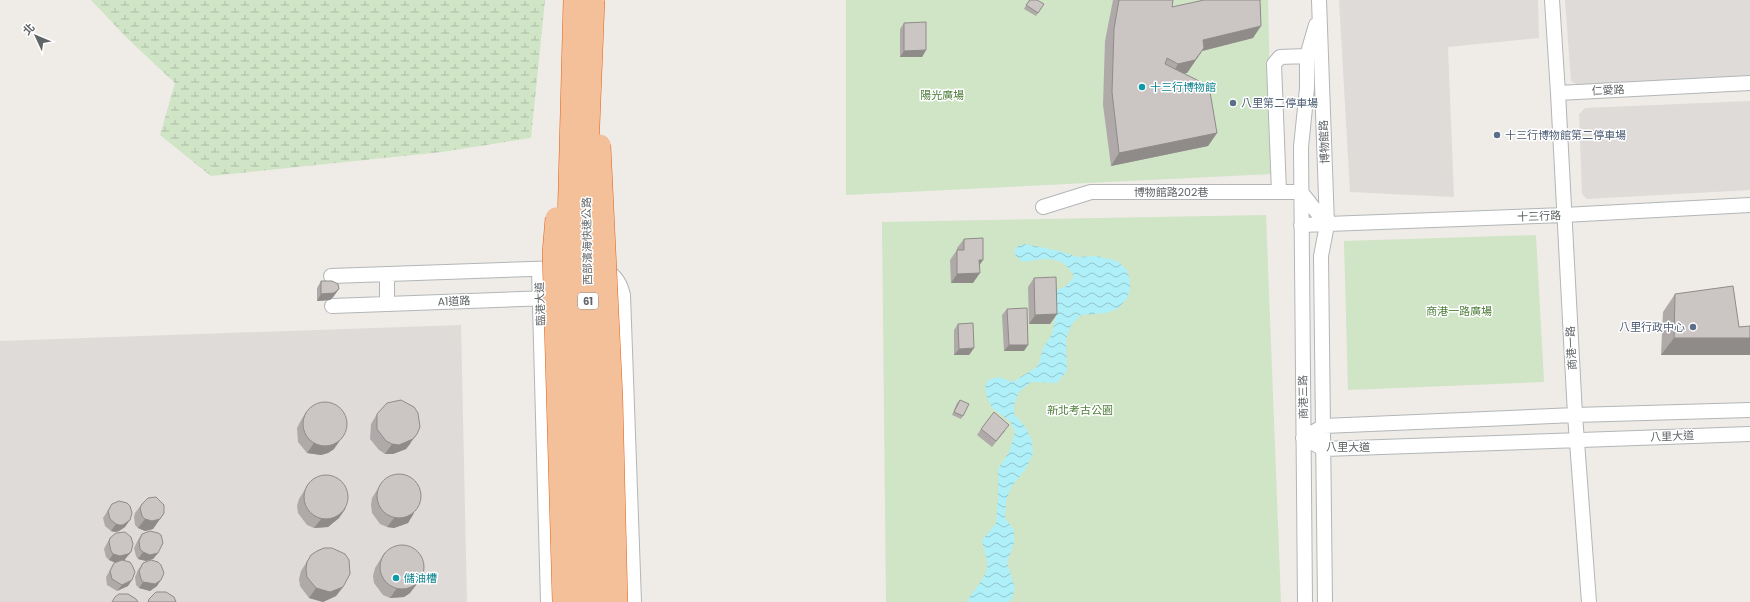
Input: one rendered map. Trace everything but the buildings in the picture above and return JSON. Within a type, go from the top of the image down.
[{"type":"highway","points":[[563,602],[553,253],[584,4]]},
{"type":"highway","points":[[584,4],[612,397],[617,602]]},
{"type":"highway","name":"西部濱海快速公路","points":[[578,602],[568,225],[584,4]]},
{"type":"highway","name":"西部濱海快速公路","points":[[584,4],[585,226],[599,602]]},
{"type":"street","points":[[1552,0],[1558,93]]},
{"type":"street","name":"博物館路","points":[[1301,192],[1301,147],[1307,88],[1308,56],[1319,6]]},
{"type":"street","name":"博物館路","points":[[1319,6],[1327,225]]},
{"type":"street","points":[[1279,192],[1274,64],[1280,57],[1308,56]]},
{"type":"street","name":"仁愛路","points":[[1558,93],[1750,83]]},
{"type":"street","name":"商港一路","points":[[1558,93],[1575,415],[1589,602]]},
{"type":"street","name":"博物館路202巷","points":[[1043,207],[1091,192],[1301,192]]},
{"type":"street","points":[[1301,192],[1327,225]]},
{"type":"street","name":"商港三路","points":[[1301,192],[1305,602]]},
{"type":"street","name":"十三行路","points":[[1301,225],[1564,215],[1750,205]]},
{"type":"street","name":"商港三路","points":[[1325,602],[1321,256],[1327,225]]},
{"type":"street","points":[[578,267],[576,297],[584,602]]},
{"type":"street","points":[[578,267],[592,602]]},
{"type":"street","name":"臨港大道","points":[[548,602],[539,268],[594,267],[607,270],[619,282],[623,295],[634,602]]},
{"type":"street","points":[[331,276],[539,268]]},
{"type":"street","points":[[387,274],[387,304]]},
{"type":"street","name":"A1道路","points":[[332,306],[576,297]]},
{"type":"street","name":"八里大道","points":[[1303,438],[1324,426],[1575,415],[1750,410]]},
{"type":"street","name":"八里大道","points":[[1303,438],[1324,449],[1750,434]]},
{"type":"shaded area","points":[[1339,0],[1538,0],[1539,38],[1448,47],[1454,197],[1350,192]]},
{"type":"shaded area","points":[[1565,0],[1750,0],[1750,77],[1580,86],[1571,81]]},
{"type":"shaded area","points":[[1750,101],[1750,190],[1587,199],[1582,194],[1579,114],[1585,108]]},
{"type":"shaded area","points":[[461,325],[467,602],[0,602],[0,341]]},
{"type":"green space","points":[[91,0],[545,0],[531,138],[442,152],[211,176],[160,135],[175,83],[128,39]]},
{"type":"green space","name":"陽光廣場","points":[[846,0],[1268,0],[1272,174],[846,195]]},
{"type":"green space","name":"新北考古公園","points":[[1266,215],[1281,602],[886,602],[882,222]]},
{"type":"green space","name":"商港一路廣場","points":[[1536,235],[1544,382],[1348,390],[1344,241]]},
{"type":"water","points":[[1025,244],[1059,251],[1078,257],[1096,256],[1117,261],[1127,270],[1130,280],[1130,291],[1126,300],[1117,309],[1106,313],[1081,315],[1071,325],[1066,339],[1067,371],[1057,383],[1031,382],[1019,392],[1014,405],[1014,414],[1026,428],[1032,441],[1033,454],[1025,470],[1011,487],[1006,501],[1005,518],[1014,530],[1014,543],[1007,562],[1015,588],[1012,599],[1008,602],[969,602],[968,600],[981,582],[986,571],[987,561],[982,540],[996,523],[998,469],[1009,452],[1015,432],[1010,421],[992,408],[987,397],[985,387],[988,380],[998,377],[1013,382],[1038,366],[1043,348],[1052,334],[1056,315],[1055,291],[1066,286],[1074,277],[1064,264],[1052,259],[1023,262],[1016,256],[1014,251],[1018,246]]},
{"type":"place","name":"十三行博物館","points":[[1142,87]]},
{"type":"place","name":"八里第二停車場","points":[[1233,103]]},
{"type":"place","name":"十三行博物館第二停車場","points":[[1497,135]]},
{"type":"place","name":"八里行政中心","points":[[1693,327]]},
{"type":"place","name":"儲油槽","points":[[396,578]]}]
